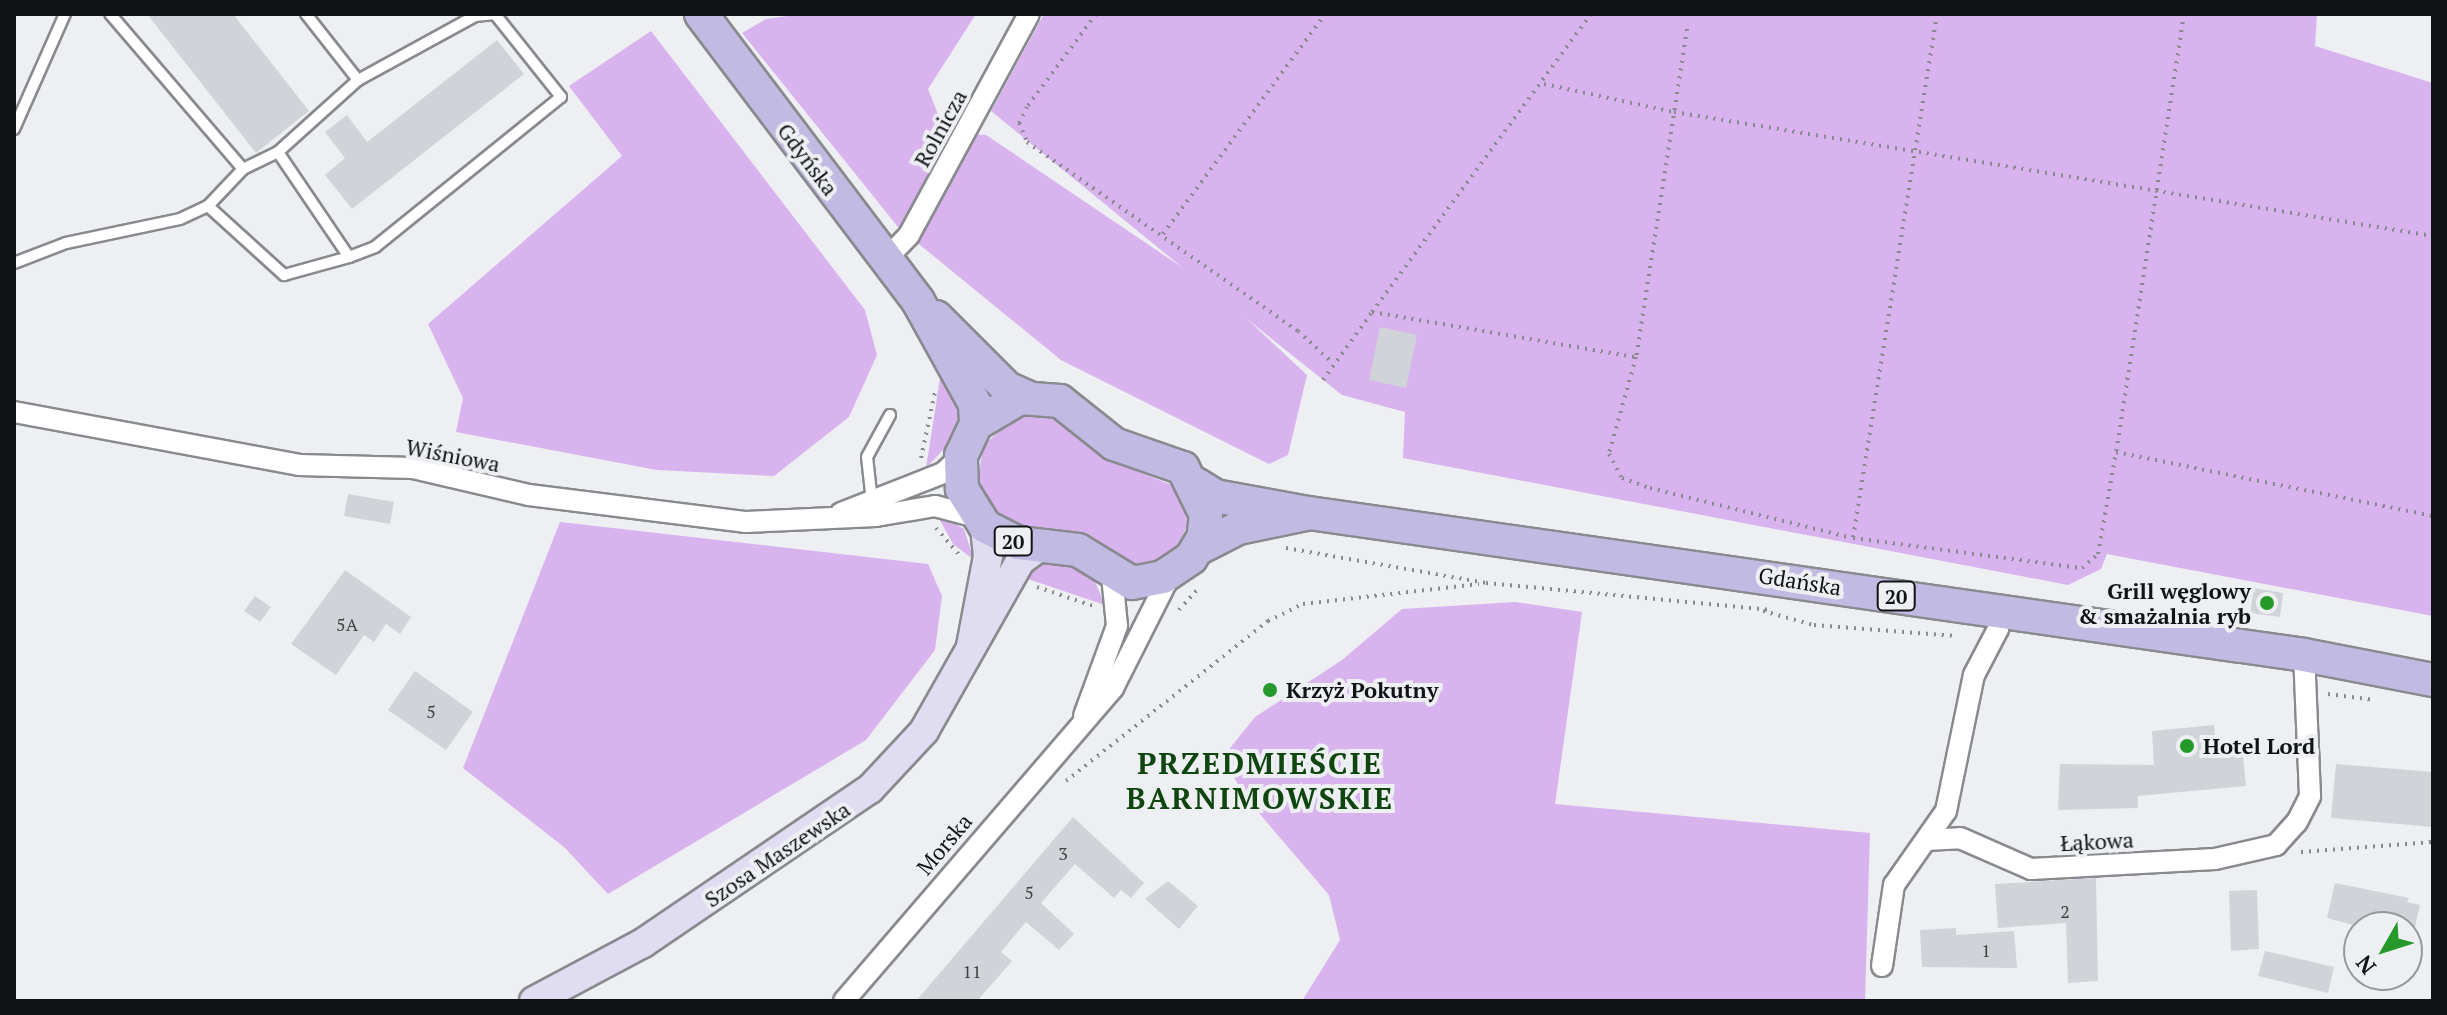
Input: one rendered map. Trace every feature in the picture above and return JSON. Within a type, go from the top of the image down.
[{"type":"main road","name":"Gdyńska","points":[[701,14],[918,301],[975,404],[976,424]]},
{"type":"main road","name":"Gdyńska","points":[[918,301],[1007,388],[1029,398]]},
{"type":"main road","points":[[961,456],[976,424],[1002,405],[1029,398]]},
{"type":"main road","name":"20","points":[[1029,398],[1060,401],[1107,440],[1164,457],[1196,484]]},
{"type":"main road","name":"20","points":[[961,456],[962,489],[980,521],[1018,543],[1078,550],[1112,575],[1144,583],[1187,579],[1199,548]]},
{"type":"main road","points":[[1196,484],[1206,515],[1199,548]]},
{"type":"main road","name":"Gdańska","points":[[1196,484],[1215,496],[1309,513],[2304,655],[2433,680]]},
{"type":"main road","name":"Gdańska","points":[[1199,548],[1238,528],[1309,513]]},
{"type":"main road","name":"Szosa Maszewska","points":[[534,1001],[643,943],[870,789],[924,731],[970,652],[998,573],[980,521]]},
{"type":"main road","points":[[998,573],[1043,544]]},
{"type":"street","name":"Rolnicza","points":[[886,259],[909,235],[1029,14]]},
{"type":"street","name":"Wiśniowa","points":[[14,412],[299,465],[413,468],[529,495],[746,522],[838,515],[873,507],[929,507],[980,521]]},
{"type":"street","name":"Wiśniowa","points":[[873,507],[924,481],[961,456]]},
{"type":"street","name":"Morska","points":[[1083,720],[1118,615],[1112,575]]},
{"type":"street","name":"Morska","points":[[844,1001],[1113,688],[1144,624],[1187,579]]},
{"type":"street","points":[[1882,966],[1894,885],[1946,811],[1968,697],[2000,612]]},
{"type":"street","points":[[2276,845],[2297,822],[2310,796],[2304,655]]},
{"type":"street","name":"Łąkowa","points":[[1926,840],[1960,838],[2031,869],[2215,859],[2276,845]]},
{"type":"lane","points":[[14,129],[65,14]]},
{"type":"lane","points":[[110,14],[243,169]]},
{"type":"lane","points":[[306,14],[358,80]]},
{"type":"lane","points":[[14,263],[66,243],[180,219],[208,206],[243,169],[278,152],[358,80],[475,16],[495,14],[561,97],[375,247],[349,257],[284,275],[208,206]]},
{"type":"lane","points":[[278,152],[349,257]]},
{"type":"lane","points":[[873,507],[867,457],[890,415]]},
{"type":"path","points":[[1096,14],[1019,123],[1027,142],[1298,331],[1333,363]]},
{"type":"path","points":[[1162,235],[1325,14]]},
{"type":"path","points":[[1323,380],[1544,84],[1591,14]]},
{"type":"path","points":[[1853,538],[1937,14]]},
{"type":"path","points":[[1687,29],[1636,357],[1609,454],[1622,478],[1853,538],[2082,568],[2098,554],[2184,14]]},
{"type":"path","points":[[1544,84],[1674,112],[2433,236]]},
{"type":"path","points":[[1372,312],[1636,357]]},
{"type":"path","points":[[924,481],[922,436],[936,378]]},
{"type":"path","points":[[2116,452],[2433,516]]},
{"type":"path","points":[[929,507],[947,545],[998,573],[1118,615]]},
{"type":"path","points":[[1279,547],[1486,583],[1757,610]]},
{"type":"path","points":[[1144,624],[1166,625],[1187,579]]},
{"type":"path","points":[[1056,791],[1268,621],[1303,604],[1486,583]]},
{"type":"path","points":[[2276,845],[2280,853],[2433,842]]},
{"type":"shaded area","points":[[802,14],[976,14],[928,89],[945,132],[986,135],[1183,268],[991,111],[1044,14],[2317,14],[2315,46],[2433,83],[2433,616],[2107,554],[2101,569],[2068,585],[1403,458],[1405,412],[1342,395],[1247,319],[1307,375],[1288,455],[1269,464],[1061,360],[898,227],[742,33],[766,19]]},
{"type":"shaded area","points":[[651,31],[865,310],[877,355],[849,417],[774,476],[657,470],[456,432],[463,398],[428,324],[622,156],[569,86]]},
{"type":"shaded area","points":[[941,372],[964,400],[957,435],[926,468]]},
{"type":"shaded area","points":[[1040,414],[1068,426],[1106,459],[1177,487],[1188,523],[1177,549],[1148,566],[1129,564],[1082,535],[1018,525],[994,510],[978,482],[983,446],[1013,418]]},
{"type":"shaded area","points":[[936,513],[964,529],[974,560],[953,544]]},
{"type":"shaded area","points":[[560,522],[928,564],[942,596],[935,650],[866,740],[608,894],[564,847],[463,768]]},
{"type":"shaded area","points":[[1061,558],[1093,577],[1105,605],[1019,576],[1038,561]]},
{"type":"shaded area","points":[[1515,602],[1582,612],[1555,804],[1870,833],[1865,1001],[1302,1001],[1340,940],[1329,895],[1247,799],[1222,758],[1255,717],[1342,660],[1402,609]]},
{"type":"building","points":[[147,14],[233,14],[309,111],[256,153]]},
{"type":"building","points":[[497,40],[524,74],[352,209],[325,175],[345,158],[325,132],[347,115],[367,142]]},
{"type":"building","points":[[1380,327],[1417,335],[1406,388],[1369,380]]},
{"type":"building","points":[[348,494],[394,502],[390,524],[344,516]]},
{"type":"building","points":[[345,570],[411,617],[400,634],[386,624],[374,642],[364,635],[336,675],[291,644]]},
{"type":"building","name":"Grill węglowy & smażalnia ryb","points":[[2254,588],[2283,593],[2280,617],[2250,613]]},
{"type":"building","points":[[255,596],[271,607],[260,622],[244,611]]},
{"type":"building","points":[[415,671],[473,712],[446,750],[388,710]]},
{"type":"building","points":[[2214,725],[2216,747],[2242,745],[2246,786],[2138,796],[2138,808],[2058,810],[2060,764],[2154,765],[2152,731]]},
{"type":"building","points":[[2336,764],[2433,772],[2433,827],[2331,818]]},
{"type":"building","points":[[1073,817],[1144,883],[1131,898],[1121,890],[1114,898],[1075,864],[1041,903],[1074,934],[1059,950],[1026,922],[1001,952],[1012,961],[977,1001],[916,1001]]},
{"type":"building","points":[[2096,878],[2098,981],[2068,983],[2066,923],[1998,928],[1995,884]]},
{"type":"building","points":[[1168,881],[1198,906],[1179,929],[1145,899]]},
{"type":"building","points":[[2335,883],[2409,898],[2407,902],[2420,905],[2419,911],[2343,911],[2343,922],[2327,918]]},
{"type":"building","points":[[2257,890],[2259,949],[2231,951],[2229,891]]},
{"type":"building","points":[[1956,928],[1956,935],[2014,931],[2017,968],[1922,967],[1920,930]]},
{"type":"building","points":[[2265,951],[2334,967],[2328,993],[2258,976]]},
{"type":"place","name":"Grill węglowy & smażalnia ryb","points":[[2267,603]]},
{"type":"place","name":"Krzyż Pokutny","points":[[1270,690]]},
{"type":"place","name":"Hotel Lord","points":[[2187,746]]},
{"type":"district","name":"PRZEDMIEŚCIE BARNIMOWSKIE","points":[[1260,780]]}]
